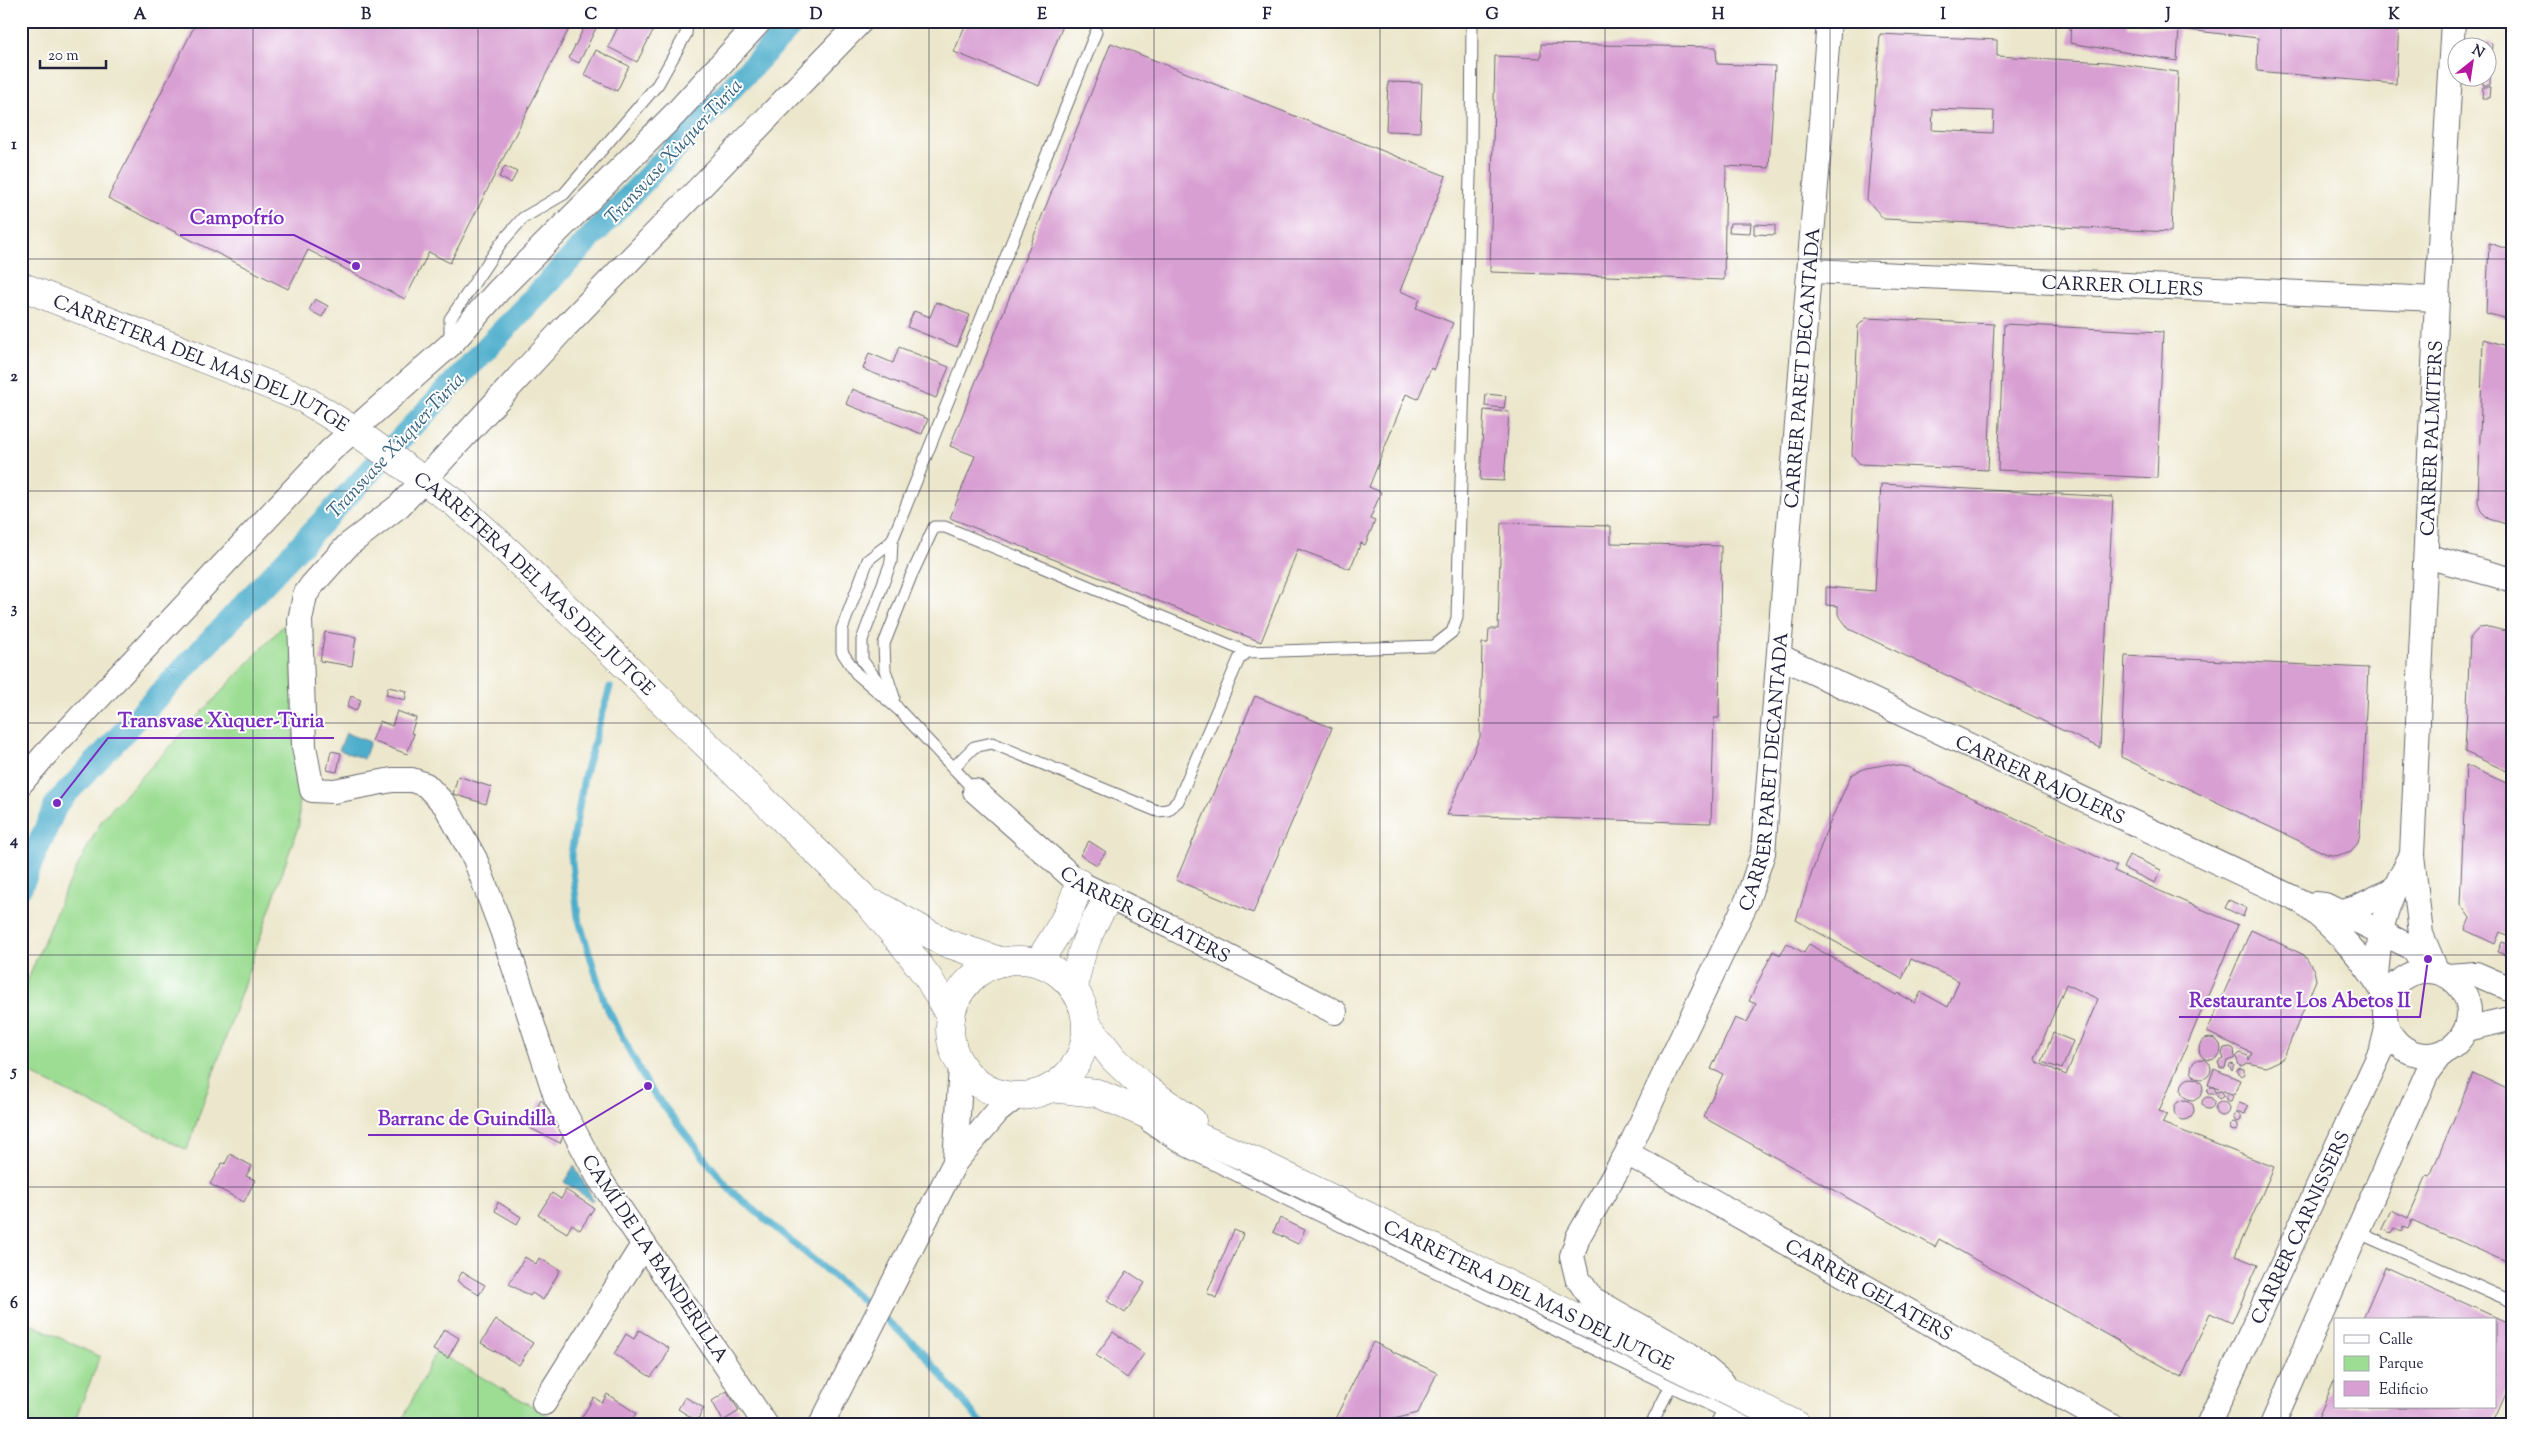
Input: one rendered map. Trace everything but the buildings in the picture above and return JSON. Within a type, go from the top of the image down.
[{"type":"street","points":[[21,783],[44,756],[324,457],[361,436],[450,345],[498,291],[676,113],[760,21]]},
{"type":"street","points":[[418,476],[861,21]]},
{"type":"street","name":"CARRER PARET DECANTADA","points":[[1730,1404],[1686,1352],[1591,1298],[1577,1277],[1572,1256],[1578,1237],[1626,1153],[1747,902],[1763,853],[1811,271],[1829,21]]},
{"type":"street","name":"CARRER PALMITERS","points":[[2437,973],[2421,934],[2412,855],[2436,299],[2453,21]]},
{"type":"street","name":"CARRER OLLERS","points":[[1811,271],[2436,299]]},
{"type":"street","name":"CARRETERA DEL MAS DEL JUTGE","points":[[21,286],[304,398],[455,503],[509,552],[861,896],[925,972],[951,1018]]},
{"type":"street","name":"CAMÍ DE LA BANDERILLA","points":[[418,476],[399,506],[348,545],[330,562],[305,595],[300,620],[304,746],[312,790],[334,791],[392,780],[412,780],[426,786],[445,806],[475,859],[503,933],[556,1097],[599,1178],[703,1328],[766,1425]]},
{"type":"street","points":[[2426,556],[2513,580]]},
{"type":"street","name":"CARRER RAJOLERS","points":[[1779,656],[2302,902],[2331,925],[2359,955],[2381,988]]},
{"type":"street","name":"CARRER GELATERS","points":[[975,791],[1079,883],[1335,1012]]},
{"type":"street","name":"CARRER PALMITERS","points":[[2381,988],[2381,932],[2385,909],[2412,855]]},
{"type":"street","points":[[1038,963],[1061,929],[1073,906],[1079,883]]},
{"type":"street","points":[[2340,912],[2356,908],[2394,889]]},
{"type":"street","name":"CARRETERA DEL MAS DEL JUTGE","points":[[861,896],[946,943],[1003,962]]},
{"type":"street","points":[[1074,988],[1078,964],[1091,928],[1109,897]]},
{"type":"street","name":"CARRER RAJOLERS","points":[[2302,902],[2325,905],[2413,948],[2437,973]]},
{"type":"street","points":[[1020,960],[1038,963],[1058,973],[1074,988],[1083,1005],[1087,1024],[1085,1044],[1078,1062],[1066,1077],[1050,1088],[1035,1094],[1017,1096],[992,1091],[970,1076],[962,1066],[952,1043],[951,1018],[955,1002],[968,982],[987,967],[1003,962],[1020,960]]},
{"type":"street","points":[[2381,988],[2394,986],[2403,978],[2415,972],[2476,974],[2513,990]]},
{"type":"street","points":[[2387,1029],[2400,1046],[2409,1052],[2430,1056],[2441,1054],[2452,1048],[2467,1029],[2469,1005],[2465,994],[2437,973]]},
{"type":"street","name":"CARRER CARNISSERS","points":[[2208,1425],[2382,1049],[2387,1029],[2381,988]]},
{"type":"street","points":[[2467,1029],[2513,1018]]},
{"type":"street","name":"CARRETERA DEL MAS DEL JUTGE","points":[[1087,1024],[1114,1059],[1146,1089],[1201,1127],[1261,1164]]},
{"type":"street","points":[[2272,1425],[2428,1071],[2441,1054]]},
{"type":"street","points":[[955,1162],[962,1066]]},
{"type":"street","name":"CARRETERA DEL MAS DEL JUTGE","points":[[1050,1088],[1098,1093],[1261,1164],[1730,1404],[1797,1425]]},
{"type":"street","points":[[821,1425],[955,1162],[997,1112],[1017,1096]]},
{"type":"street","name":"CARRER GELATERS","points":[[1626,1153],[2111,1425]]},
{"type":"street","points":[[544,1403],[644,1245]]},
{"type":"lane","points":[[450,345],[450,319],[501,243],[523,218],[564,194],[658,84],[686,34],[687,21]]},
{"type":"lane","points":[[899,710],[884,670],[884,644],[911,576],[934,527],[945,526],[1247,652],[1434,646],[1452,632],[1457,618],[1471,143],[1472,21]]},
{"type":"lane","points":[[899,710],[862,660],[862,640],[891,562],[892,540],[1096,32]]},
{"type":"lane","points":[[892,540],[868,560],[842,629],[842,652],[856,672],[899,710],[975,791]]},
{"type":"lane","points":[[953,768],[974,747],[992,743],[1157,810],[1168,810],[1178,801],[1239,659],[1247,652]]},
{"type":"lane","points":[[1134,1110],[1149,1129],[1186,1151],[1670,1386],[1730,1404],[1751,1425]]},
{"type":"lane","points":[[2357,1232],[2513,1302]]},
{"type":"lane","points":[[1651,1425],[1670,1386]]},
{"type":"lane","points":[[1716,1425],[1730,1404]]},
{"type":"green space","points":[[293,615],[293,726],[299,787],[299,824],[187,1150],[21,1069],[21,996],[66,888],[103,818]]},
{"type":"green space","points":[[21,1319],[100,1357],[73,1425],[21,1425]]},
{"type":"green space","points":[[436,1351],[565,1425],[400,1425]]},
{"type":"water","points":[[346,733],[370,742],[364,759],[339,750]]},
{"type":"water","points":[[574,1166],[593,1199],[592,1201],[564,1182]]},
{"type":"waterway","name":"Transvase Xùquer-Tùria","points":[[21,886],[57,803],[795,21]]},
{"type":"waterway","points":[[610,687],[584,777],[571,854],[578,917],[605,1004],[648,1086],[729,1189],[917,1346],[983,1425]]},
{"type":"place","name":"Campofrío","points":[[356,266]]},
{"type":"place","name":"Transvase Xùquer-Tùria","points":[[57,803]]},
{"type":"place","name":"Restaurante Los Abetos II","points":[[2428,959]]},
{"type":"place","name":"Barranc de Guindilla","points":[[648,1086]]}]
